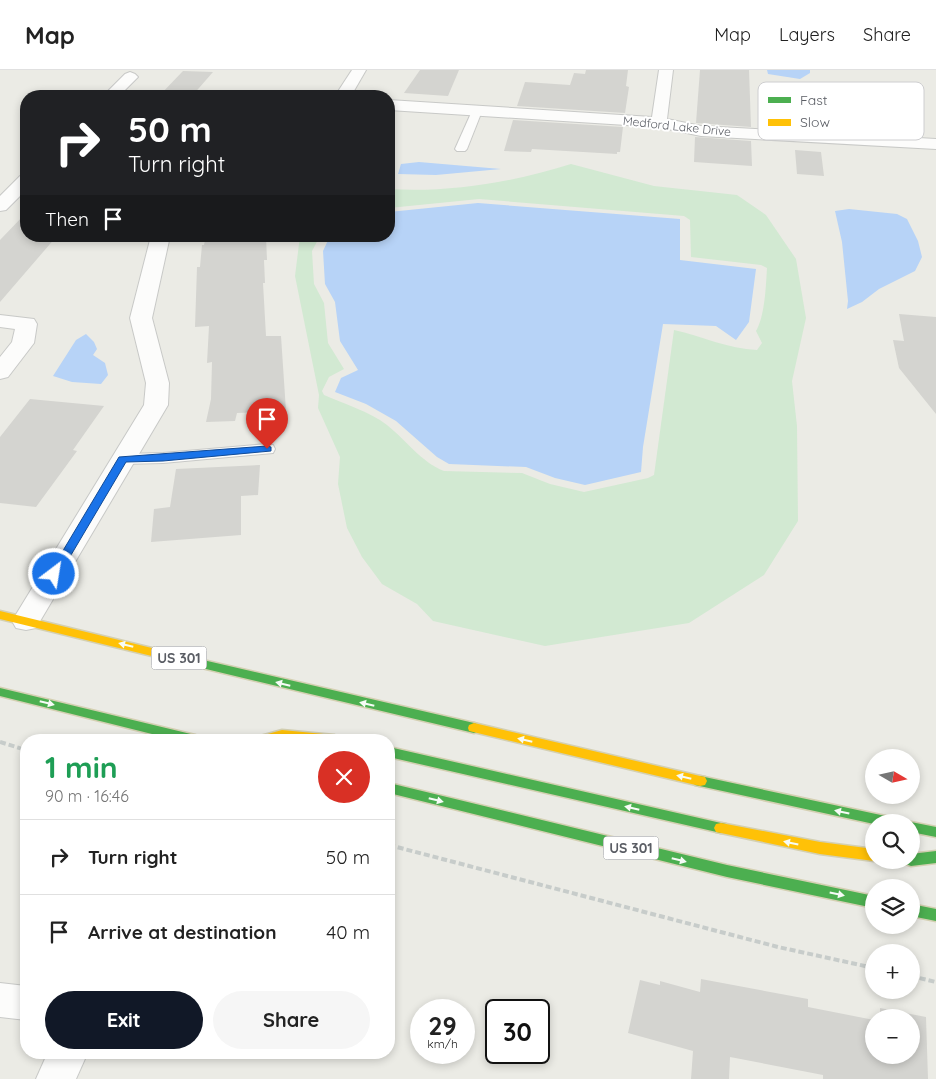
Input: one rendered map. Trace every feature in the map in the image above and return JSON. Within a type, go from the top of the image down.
[{"type":"main road","name":"US 301","points":[[0,614],[331,695],[738,790],[865,817]]},
{"type":"main road","points":[[0,692],[171,734]]},
{"type":"main road","points":[[395,753],[682,820],[820,848],[865,854]]},
{"type":"main road","name":"US 301","points":[[395,789],[727,871],[865,900]]},
{"type":"main road","points":[[920,829],[936,832]]},
{"type":"main road","points":[[920,859],[936,857]]},
{"type":"main road","points":[[920,912],[936,915]]},
{"type":"street","points":[[347,90],[359,70]]},
{"type":"street","points":[[659,122],[666,70]]},
{"type":"street","points":[[117,90],[130,77]]},
{"type":"street","name":"Medford Lake Drive","points":[[395,106],[659,122],[701,131],[758,134]]},
{"type":"street","name":"Medford Lake Drive","points":[[864,140],[936,144]]},
{"type":"street","points":[[0,206],[20,186]]},
{"type":"street","points":[[26,621],[156,405],[159,393],[142,330],[142,318],[160,242]]},
{"type":"street","points":[[0,321],[26,324],[23,343],[0,372]]},
{"type":"street","points":[[0,1000],[20,1002]]},
{"type":"street","points":[[56,1079],[65,1059]]},
{"type":"lane","points":[[461,149],[477,111]]},
{"type":"lane","points":[[123,459],[163,458],[267,449]]},
{"type":"path","points":[[0,742],[20,748]]},
{"type":"path","points":[[395,847],[759,942],[865,966]]},
{"type":"path","points":[[920,978],[936,982]]},
{"type":"green space","points":[[571,164],[654,186],[737,195],[766,215],[796,259],[806,318],[792,381],[797,426],[798,521],[764,575],[689,623],[545,646],[433,621],[417,604],[382,584],[362,557],[347,528],[338,484],[340,457],[318,408],[319,395],[295,276],[299,242],[317,242],[312,251],[314,284],[324,303],[328,343],[344,369],[329,377],[322,391],[324,395],[380,420],[436,467],[444,471],[522,473],[550,484],[584,492],[648,478],[654,475],[674,330],[725,345],[757,350],[762,343],[756,331],[763,309],[767,268],[761,265],[691,257],[690,220],[684,216],[479,199],[395,207],[395,189],[457,188],[481,185]]},
{"type":"water","points":[[767,70],[810,70],[810,73],[800,79],[768,74]]},
{"type":"water","points":[[419,162],[501,169],[436,175],[398,174],[401,164]]},
{"type":"water","points":[[478,203],[680,219],[680,260],[756,269],[749,322],[736,340],[716,326],[663,324],[643,447],[641,472],[585,485],[555,478],[526,467],[449,464],[437,457],[396,421],[366,404],[335,392],[341,378],[358,370],[340,341],[335,302],[325,284],[323,251],[327,242],[395,242],[395,211]]},
{"type":"water","points":[[849,209],[897,214],[907,219],[918,241],[922,257],[915,271],[879,289],[862,302],[847,309],[848,301],[842,242],[835,211]]},
{"type":"water","points":[[86,334],[94,342],[97,349],[93,355],[105,363],[108,375],[101,384],[72,382],[53,376],[76,340]]},
{"type":"building","points":[[420,70],[459,70],[448,96],[404,93]]},
{"type":"building","points":[[586,70],[628,70],[626,86],[629,87],[625,113],[517,106],[525,82],[570,85],[574,73],[585,74]]},
{"type":"building","points":[[700,70],[749,70],[751,127],[696,123]]},
{"type":"building","points":[[183,71],[213,72],[197,90],[165,90]]},
{"type":"building","points":[[513,120],[623,127],[620,152],[617,152],[617,154],[532,149],[531,152],[504,151]]},
{"type":"building","points":[[695,137],[751,141],[752,166],[694,162]]},
{"type":"building","points":[[795,150],[821,152],[824,176],[797,174]]},
{"type":"building","points":[[20,219],[20,242],[52,242],[0,302],[0,240]]},
{"type":"building","points":[[205,242],[266,242],[267,260],[264,260],[265,283],[263,283],[266,336],[281,336],[286,411],[237,413],[235,421],[206,422],[211,399],[212,362],[207,363],[209,326],[195,327],[197,267],[200,267],[202,245]]},
{"type":"building","points":[[899,314],[936,317],[936,414],[899,368],[893,340],[904,341]]},
{"type":"building","points":[[30,399],[104,406],[73,450],[77,451],[36,507],[0,503],[0,437]]},
{"type":"building","points":[[260,465],[258,495],[241,496],[241,535],[151,542],[154,509],[170,507],[176,469]]},
{"type":"building","points":[[701,979],[808,999],[808,1007],[865,1018],[865,1064],[920,1064],[920,1016],[926,1017],[928,1079],[823,1079],[823,1075],[730,1057],[729,1079],[691,1079],[693,1051],[628,1033],[640,980],[660,985],[660,981],[700,992]]},
{"type":"traffic: fast","points":[[160,654],[474,728]]},
{"type":"traffic: fast","points":[[0,692],[171,734]]},
{"type":"traffic: fast","points":[[395,753],[721,828]]},
{"type":"traffic: fast","points":[[700,781],[865,817]]},
{"type":"traffic: fast","points":[[395,789],[727,871],[865,900]]},
{"type":"traffic: fast","points":[[920,829],[936,832]]},
{"type":"traffic: fast","points":[[920,859],[936,857]]},
{"type":"traffic: fast","points":[[920,912],[936,915]]},
{"type":"traffic: slow","points":[[0,615],[160,654]]},
{"type":"traffic: slow","points":[[474,728],[700,781]]},
{"type":"traffic: slow","points":[[721,828],[820,848],[865,854]]},
{"type":"route","points":[[54,574],[123,459],[163,458],[267,449]]}]
